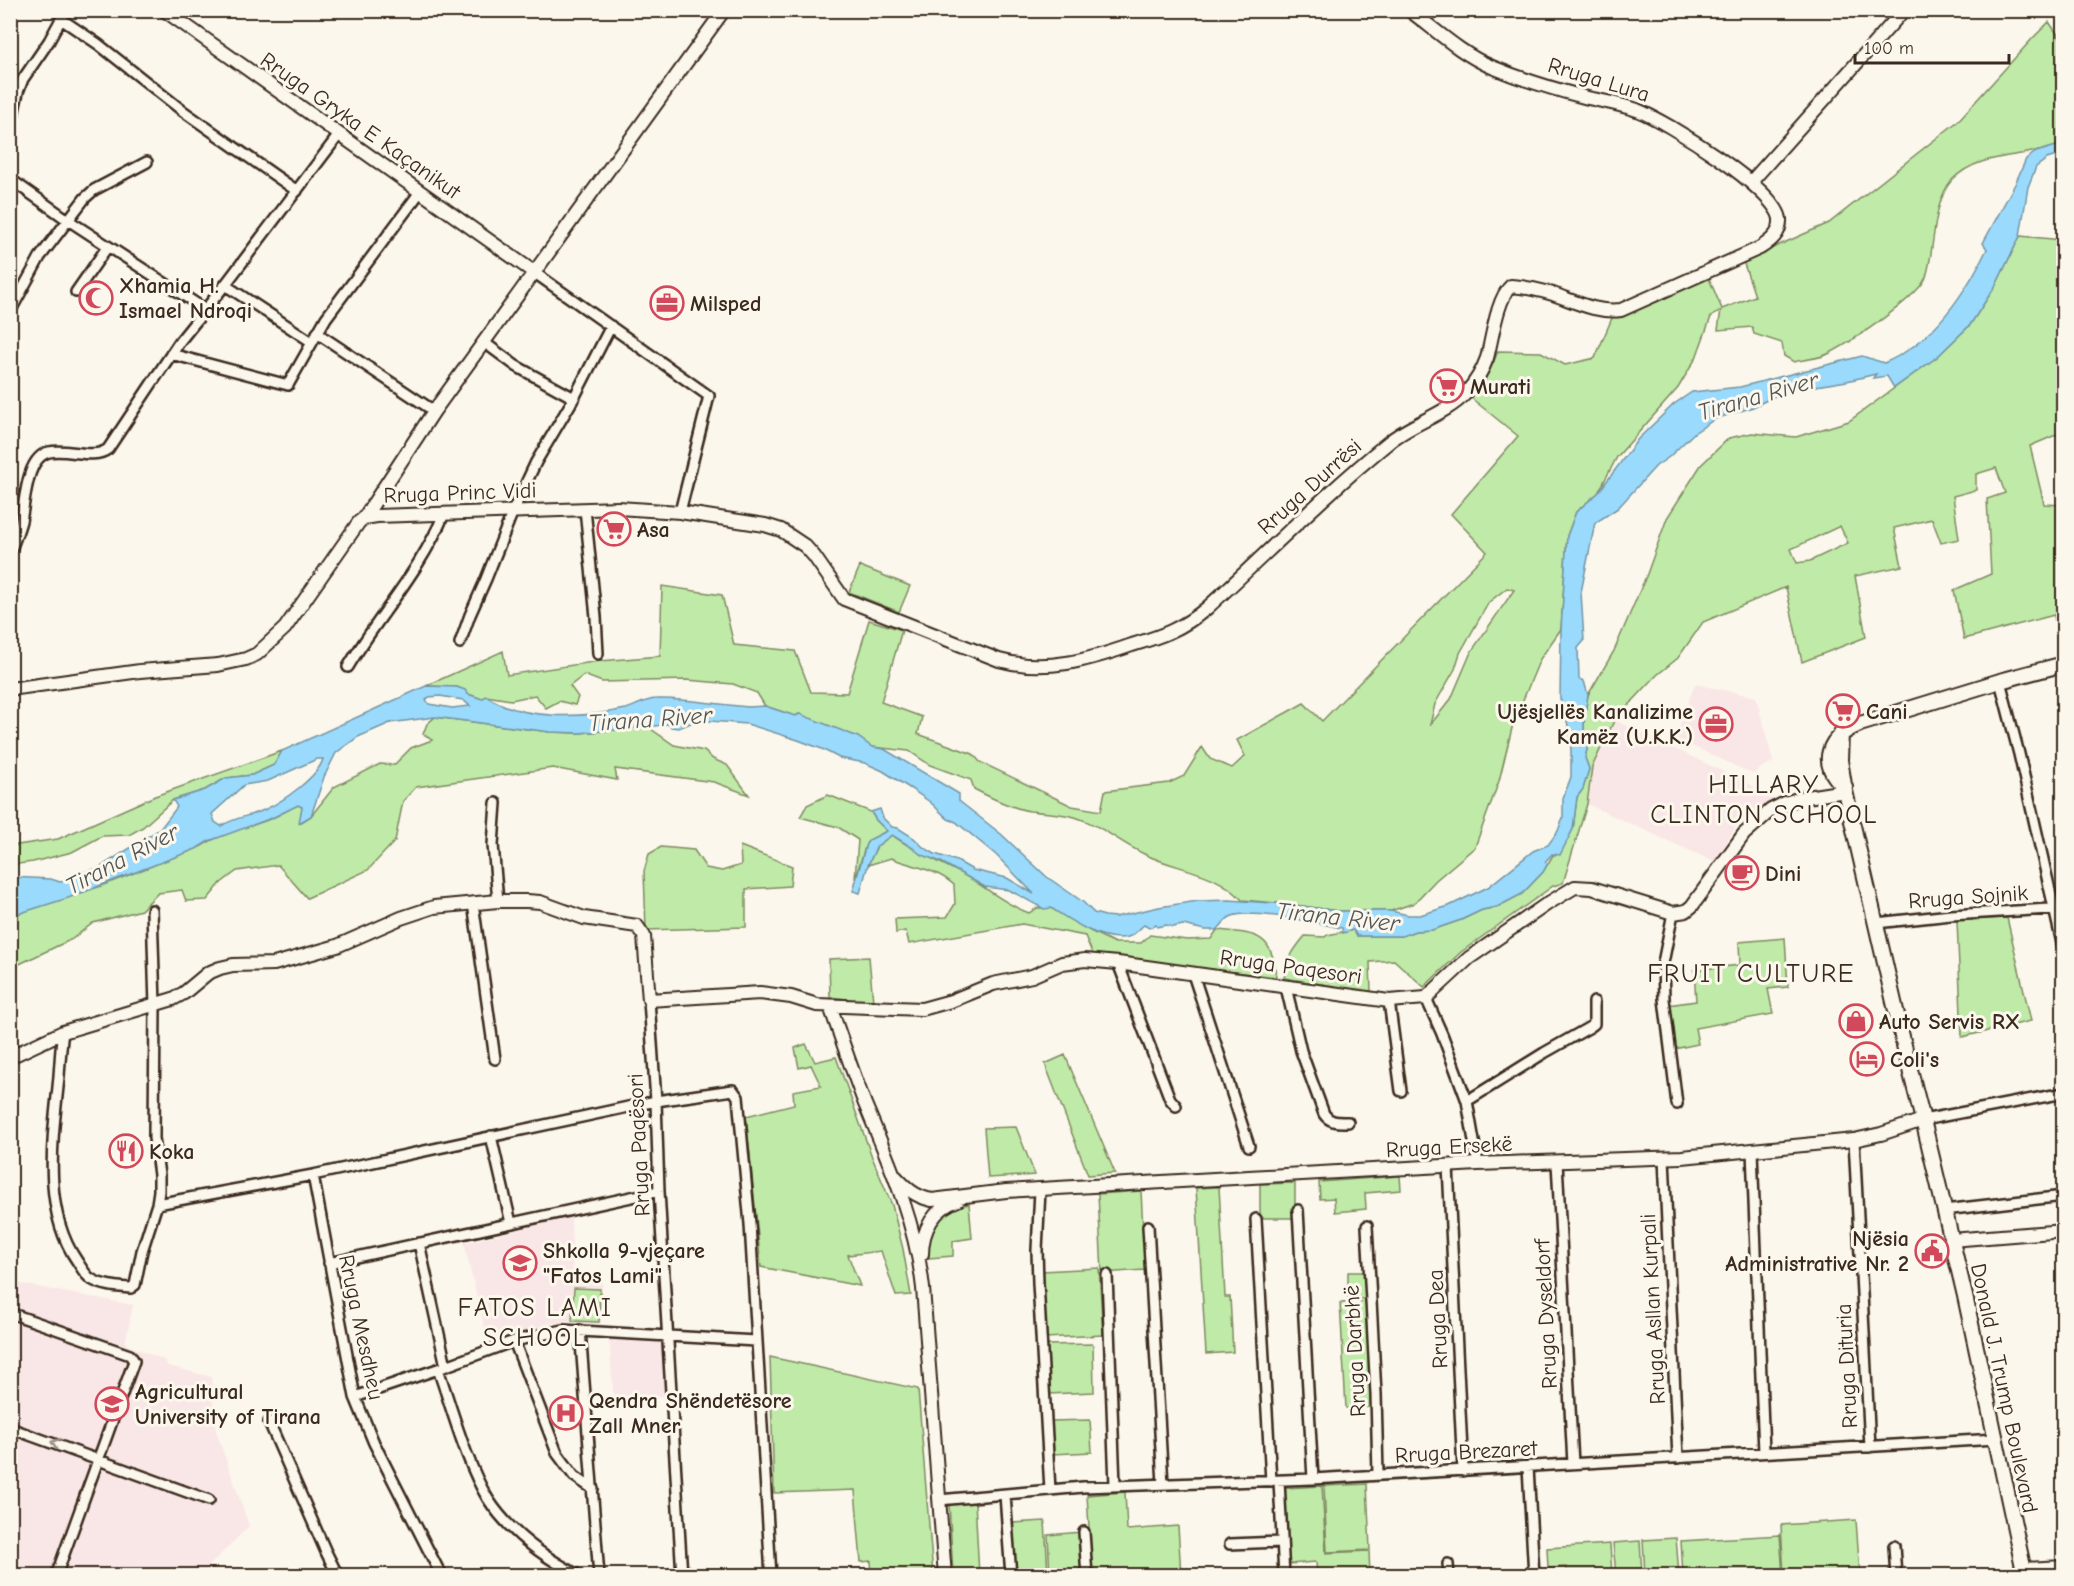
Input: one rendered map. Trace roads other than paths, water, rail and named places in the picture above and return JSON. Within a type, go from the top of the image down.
[{"type":"main road","points":[[2000,681],[2064,664]]},
{"type":"main road","name":"Donald J. Trump Boulevard","points":[[2000,681],[1860,724],[1841,733],[1832,745],[1829,765],[1833,776],[1845,789],[1951,1240],[2024,1572]]},
{"type":"street","name":"Rruga Gryka E Kaçanikut","points":[[164,10],[535,273]]},
{"type":"street","points":[[364,518],[434,411],[724,10]]},
{"type":"street","name":"Rruga Lura","points":[[1409,10],[1463,51],[1493,67],[1573,94],[1637,110],[1656,118],[1751,182],[1775,207],[1780,226],[1777,234]]},
{"type":"street","points":[[1751,182],[1904,10]]},
{"type":"street","points":[[10,130],[18,92],[23,80],[64,15],[183,111],[297,191]]},
{"type":"street","points":[[10,552],[20,522],[29,479],[39,457],[45,453],[64,450],[88,454],[103,453],[116,439],[171,354],[338,135]]},
{"type":"street","points":[[10,312],[40,257],[94,190],[147,162]]},
{"type":"street","points":[[10,179],[68,220],[206,310]]},
{"type":"street","points":[[171,354],[288,385],[326,318],[420,192]]},
{"type":"street","name":"Rruga Durrësi","points":[[821,566],[844,599],[999,660],[1018,665],[1055,665],[1078,661],[1159,637],[1190,623],[1346,479],[1395,437],[1447,408],[1463,396],[1484,367],[1503,296],[1511,286],[1530,288],[1596,309],[1621,310],[1761,248],[1772,241],[1777,234]]},
{"type":"street","points":[[75,292],[108,246]]},
{"type":"street","points":[[535,273],[709,396],[680,512]]},
{"type":"street","points":[[225,285],[312,342]]},
{"type":"street","points":[[460,643],[513,511],[536,462],[574,398],[611,327]]},
{"type":"street","points":[[317,333],[434,411]]},
{"type":"street","points":[[485,343],[516,366],[574,398]]},
{"type":"street","points":[[585,509],[598,654]]},
{"type":"street","name":"Rruga Princ Vidi","points":[[10,689],[140,671],[218,665],[246,659],[257,654],[285,628],[350,535],[364,518],[370,516],[585,509],[647,509],[680,512],[765,525],[780,530],[805,546],[821,566]]},
{"type":"street","points":[[348,667],[419,564],[444,514]]},
{"type":"street","points":[[2000,681],[2059,909],[2064,952]]},
{"type":"street","points":[[1478,1164],[1467,1101],[1426,998],[1468,958],[1575,887],[1592,888],[1672,913],[1686,911],[1744,834],[1771,810],[1801,798],[1845,789]]},
{"type":"street","points":[[496,804],[494,845],[498,901]]},
{"type":"street","points":[[10,1057],[63,1032],[155,1005],[184,993],[208,974],[220,968],[233,965],[274,964],[337,946],[401,918],[434,907],[473,903],[540,902],[584,918],[637,926],[644,936],[649,1000]]},
{"type":"street","points":[[473,903],[495,1059]]},
{"type":"street","name":"Rruga Sojnik","points":[[1876,923],[1951,915],[2059,909]]},
{"type":"street","points":[[63,1032],[52,1152],[55,1200],[59,1221],[65,1242],[91,1279],[104,1284],[131,1288],[135,1285],[141,1251],[157,1204],[159,1175],[154,1138],[155,1005],[152,910]]},
{"type":"street","points":[[1672,913],[1662,963],[1664,999],[1677,1104]]},
{"type":"street","name":"Rruga Paqesori","points":[[649,1000],[760,993],[790,997],[808,1004],[922,1009],[951,1001],[993,984],[1032,976],[1072,961],[1118,963],[1389,1001],[1426,998]]},
{"type":"street","points":[[1118,963],[1170,1099],[1176,1106]]},
{"type":"street","points":[[1193,974],[1249,1146]]},
{"type":"street","points":[[1286,987],[1301,1051],[1324,1114],[1327,1120],[1333,1122],[1348,1122]]},
{"type":"street","name":"Rruga Paqësori","points":[[649,1000],[682,1575]]},
{"type":"street","points":[[1389,1001],[1401,1091]]},
{"type":"street","points":[[1467,1101],[1594,1024],[1594,1002]]},
{"type":"street","points":[[832,1006],[832,1012],[856,1081],[909,1217],[922,1276]]},
{"type":"street","points":[[157,1204],[313,1175],[656,1101],[729,1089],[736,1092],[750,1224],[771,1575]]},
{"type":"street","points":[[1923,1120],[2064,1093]]},
{"type":"street","name":"Rruga Ersekë","points":[[932,1200],[1041,1190],[1478,1164],[1664,1158],[1752,1151],[1854,1140],[1923,1120]]},
{"type":"street","points":[[491,1136],[511,1223]]},
{"type":"street","name":"Rruga Dituria","points":[[1854,1140],[1870,1447]]},
{"type":"street","points":[[1752,1151],[1764,1452]]},
{"type":"street","name":"Rruga Asllan Kurpali","points":[[1664,1158],[1678,1458]]},
{"type":"street","name":"Rruga Dyseldorf","points":[[1557,1162],[1573,1464]]},
{"type":"street","name":"Rruga Dea","points":[[1448,1166],[1463,1471]]},
{"type":"street","name":"Rruga Mesdheu","points":[[313,1175],[355,1397],[367,1428],[440,1573]]},
{"type":"street","points":[[894,1175],[908,1190],[920,1198],[932,1200]]},
{"type":"street","points":[[1041,1190],[1038,1272],[1050,1490]]},
{"type":"street","points":[[329,1263],[659,1191]]},
{"type":"street","points":[[909,1217],[926,1217],[953,1202],[974,1195]]},
{"type":"street","points":[[1944,1210],[2064,1196]]},
{"type":"street","points":[[909,1217],[914,1209],[932,1200]]},
{"type":"street","points":[[1298,1210],[1313,1479]]},
{"type":"street","points":[[937,1212],[930,1221],[922,1244],[922,1276],[945,1575]]},
{"type":"street","points":[[1256,1219],[1284,1575]]},
{"type":"street","points":[[1148,1226],[1163,1484]]},
{"type":"street","name":"Rruga Darbhë","points":[[1367,1226],[1375,1362],[1378,1475]]},
{"type":"street","points":[[1951,1240],[2064,1231]]},
{"type":"street","points":[[419,1243],[442,1368],[471,1463],[489,1500],[516,1532],[532,1546],[580,1575]]},
{"type":"street","points":[[1107,1275],[1115,1485]]},
{"type":"street","points":[[10,1313],[130,1355],[134,1361],[56,1575]]},
{"type":"street","points":[[355,1397],[514,1341],[563,1330],[756,1341]]},
{"type":"street","points":[[580,1330],[599,1575]]},
{"type":"street","points":[[514,1341],[557,1453],[574,1476],[593,1489]]},
{"type":"street","points":[[269,1422],[338,1575]]},
{"type":"street","points":[[10,1428],[209,1500]]},
{"type":"street","name":"Rruga Brezaret","points":[[939,1500],[1115,1485],[1275,1481],[1996,1439]]},
{"type":"street","points":[[1528,1467],[1534,1575]]},
{"type":"street","points":[[1005,1495],[1011,1575]]},
{"type":"street","points":[[1084,1532],[1087,1575]]},
{"type":"street","points":[[1230,1544],[1282,1542]]},
{"type":"street","points":[[1894,1546],[1896,1575]]},
{"type":"street","points":[[1448,1564],[1449,1575]]},
{"type":"street","points":[[2024,1572],[2064,1567]]},
{"type":"water","name":"Tirana River","points":[[2063,144],[2063,154],[2047,159],[2036,167],[2028,187],[2020,236],[1996,285],[1970,325],[1937,357],[1894,388],[1887,376],[1873,378],[1876,374],[1785,391],[1753,407],[1715,419],[1694,433],[1656,466],[1618,508],[1595,523],[1581,592],[1584,641],[1578,648],[1579,679],[1584,681],[1588,695],[1584,718],[1584,737],[1588,745],[1585,758],[1589,769],[1583,789],[1577,797],[1573,829],[1560,855],[1552,854],[1545,862],[1548,863],[1543,872],[1522,894],[1497,907],[1482,910],[1432,930],[1415,931],[1402,936],[1357,936],[1353,930],[1343,933],[1342,928],[1284,917],[1239,914],[1230,917],[1217,930],[1183,925],[1157,927],[1156,925],[1149,928],[1144,925],[1128,937],[1108,937],[1088,930],[1051,908],[1044,909],[1009,890],[985,887],[941,862],[920,854],[892,835],[877,846],[868,865],[860,893],[853,891],[866,844],[869,840],[887,831],[871,812],[880,809],[883,818],[892,827],[914,838],[935,854],[957,861],[973,870],[1007,878],[1034,894],[996,855],[956,822],[948,819],[930,802],[883,771],[865,763],[839,758],[798,740],[747,724],[698,720],[679,728],[668,724],[579,733],[550,732],[435,717],[390,723],[358,737],[336,753],[324,777],[311,816],[299,823],[302,807],[298,805],[272,818],[209,841],[196,849],[68,898],[11,916],[11,877],[51,879],[60,882],[69,880],[74,875],[99,868],[160,829],[177,807],[173,800],[205,790],[226,778],[252,775],[274,765],[282,751],[426,686],[457,687],[468,694],[482,699],[486,696],[518,710],[554,715],[609,712],[626,709],[653,699],[749,707],[765,706],[795,716],[800,714],[858,737],[872,747],[884,749],[959,794],[959,801],[1001,834],[1047,877],[1083,902],[1094,913],[1105,916],[1115,917],[1198,901],[1229,900],[1288,904],[1338,911],[1391,911],[1408,915],[1420,915],[1449,906],[1488,887],[1533,851],[1548,845],[1558,831],[1563,817],[1563,798],[1571,777],[1571,751],[1570,735],[1560,699],[1561,629],[1567,536],[1576,512],[1598,493],[1638,439],[1674,404],[1692,392],[1740,387],[1862,356],[1884,363],[1917,343],[1945,315],[1968,283],[1987,249],[1983,243],[2026,159],[2036,152]],"holes":[[[440,696],[463,700],[470,706],[452,708],[429,704],[426,700],[429,697]],[[317,759],[323,759],[307,781],[273,805],[221,826],[215,822],[212,814],[244,785],[268,781]]]},
{"type":"place","name":"Xhamia H. Ismael Ndroqi","points":[[96,298]]},
{"type":"place","name":"Milsped","points":[[667,303]]},
{"type":"place","name":"Murati","points":[[1447,386]]},
{"type":"place","name":"Asa","points":[[614,529]]},
{"type":"place","name":"Cani","points":[[1843,711]]},
{"type":"place","name":"Ujësjellës Kanalizime Kamëz (U.K.K.)","points":[[1716,724]]},
{"type":"place","name":"Dini","points":[[1742,873]]},
{"type":"place","name":"Auto Servis RX","points":[[1856,1021]]},
{"type":"place","name":"Coli's","points":[[1867,1059]]},
{"type":"place","name":"Koka","points":[[126,1151]]},
{"type":"place","name":"Njësia Administrative Nr. 2","points":[[1932,1251]]},
{"type":"place","name":"Shkolla 9-vjeçare \"Fatos Lami\"","points":[[520,1263]]},
{"type":"place","name":"Agricultural University of Tirana","points":[[112,1404]]},
{"type":"place","name":"Qendra Shëndetësore Zall Mner","points":[[566,1413]]},
{"type":"district","name":"HILLARY CLINTON SCHOOL","points":[[1764,799]]},
{"type":"district","name":"FRUIT CULTURE","points":[[1751,973]]},
{"type":"district","name":"FATOS LAMI SCHOOL","points":[[535,1322]]}]
